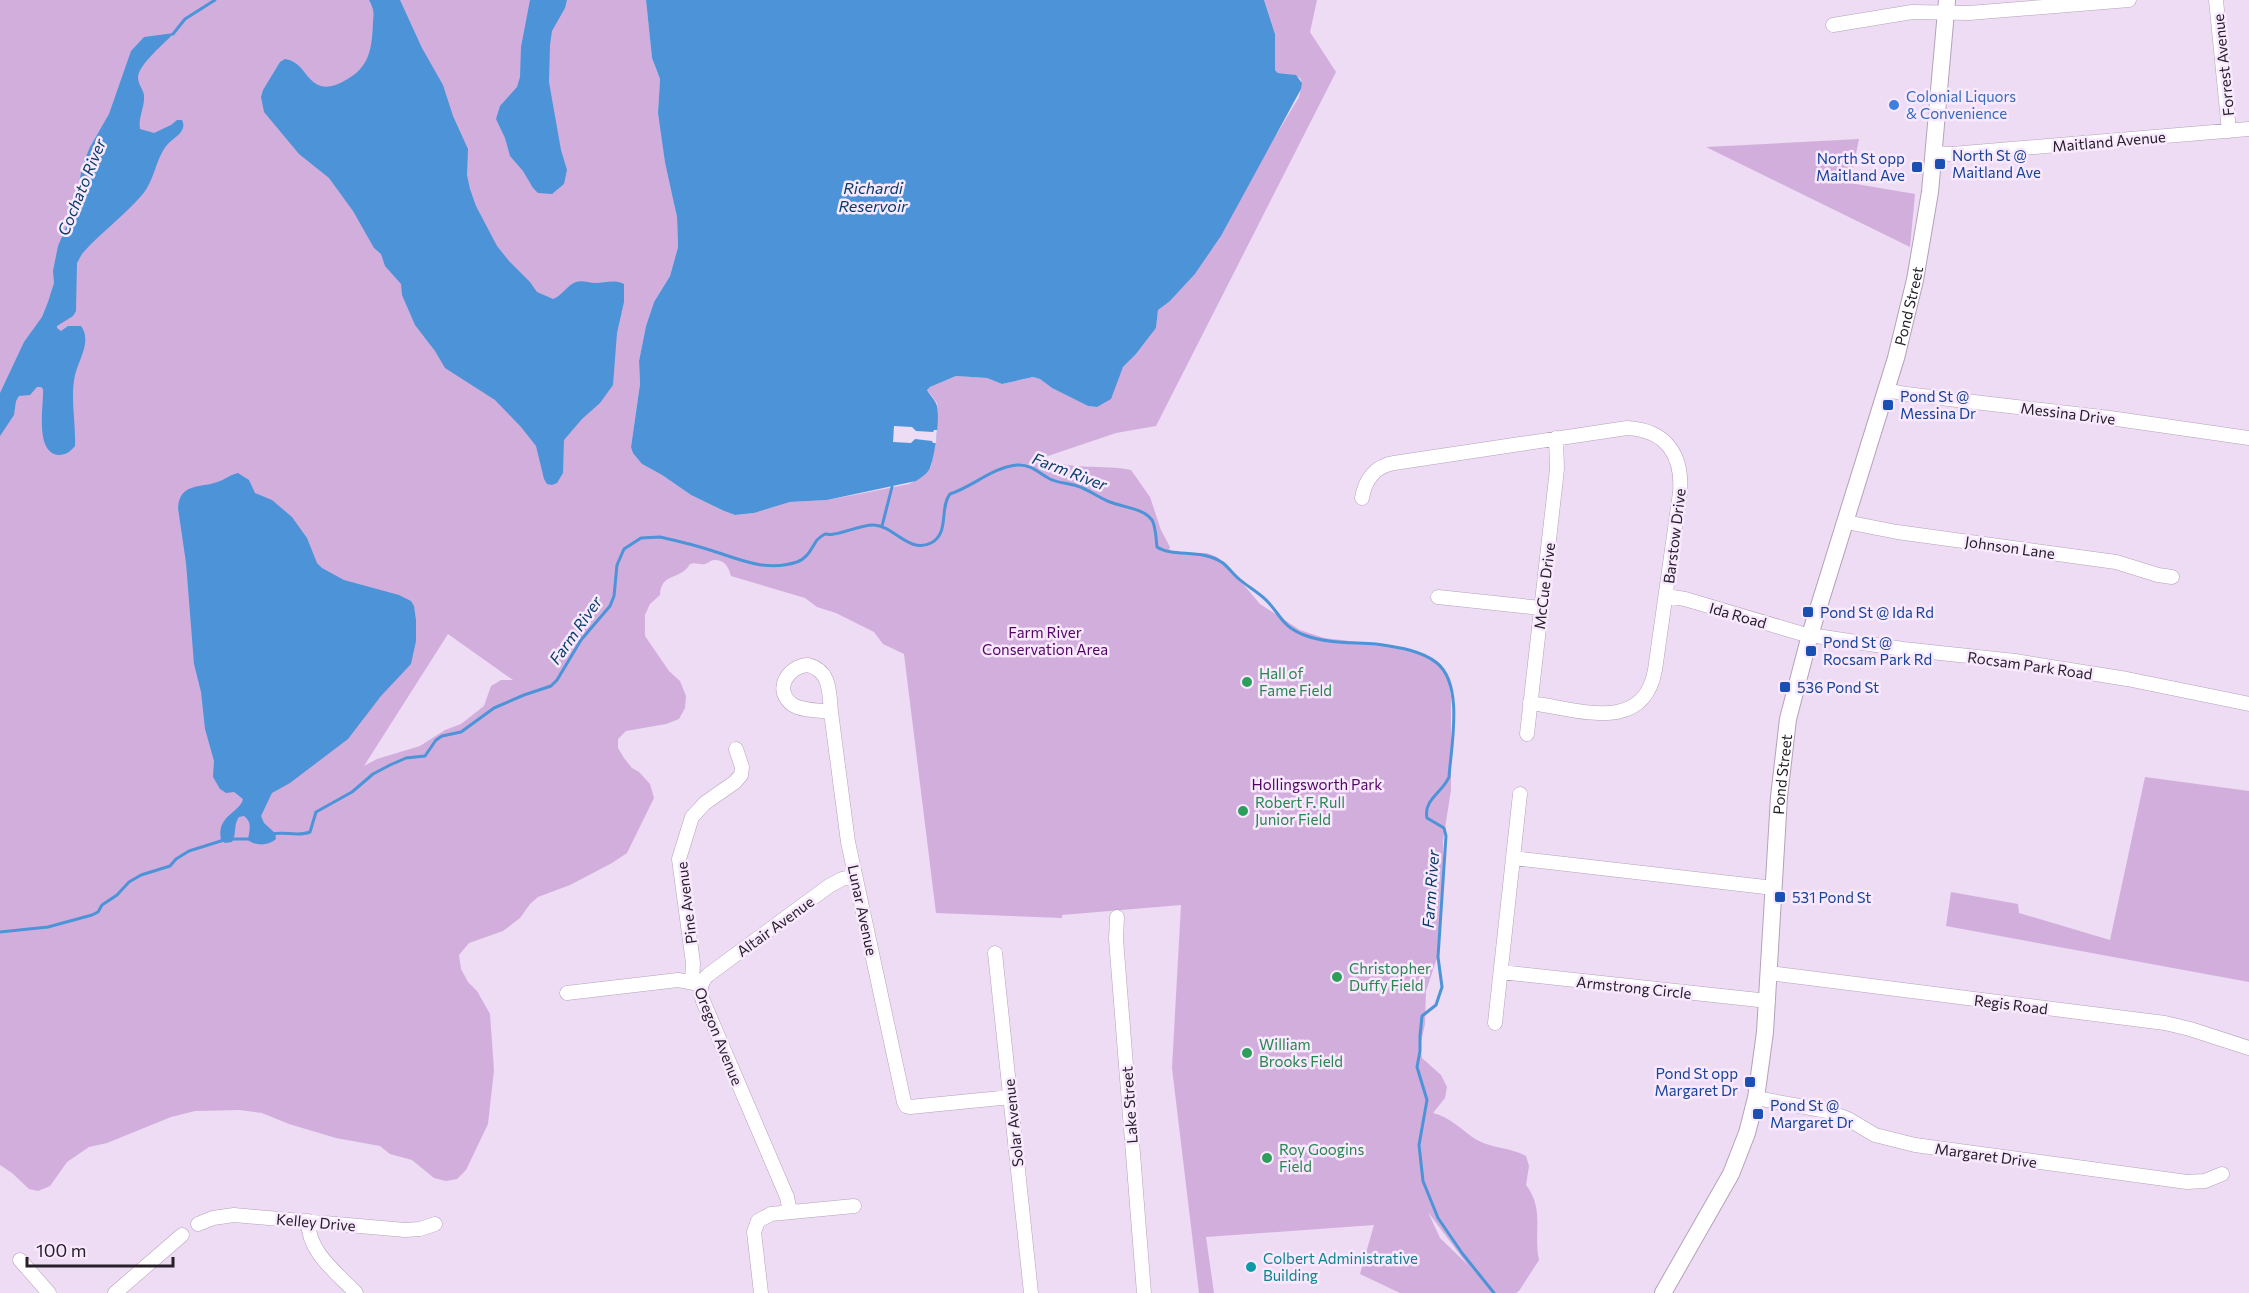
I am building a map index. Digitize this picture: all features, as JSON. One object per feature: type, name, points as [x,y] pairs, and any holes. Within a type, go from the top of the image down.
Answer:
[{"type":"main road","name":"Pond Street","points":[[1663,1293],[1731,1174],[1747,1133],[1756,1098],[1768,1001],[1784,741],[1793,694],[1810,635],[1909,310],[1921,252],[1947,7]]},
{"type":"street","points":[[1833,25],[1947,7],[2129,0]]},
{"type":"street","name":"Forrest Avenue","points":[[2216,0],[2229,130]]},
{"type":"street","name":"Maitland Avenue","points":[[1933,153],[1952,154],[2249,129]]},
{"type":"street","name":"Messina Drive","points":[[1886,390],[2249,438]]},
{"type":"street","name":"Barstow Drive","points":[[1362,498],[1365,486],[1372,474],[1387,464],[1556,438],[1636,428],[1658,437],[1673,451],[1678,464],[1681,485],[1654,678],[1649,690],[1641,699],[1623,710],[1603,714],[1530,703]]},
{"type":"street","name":"McCue Drive","points":[[1527,734],[1557,469],[1556,438]]},
{"type":"street","name":"Johnson Lane","points":[[1846,522],[1897,532],[2116,562],[2172,577]]},
{"type":"street","name":"Ida Road","points":[[1666,596],[1685,599],[1810,635]]},
{"type":"street","points":[[1438,597],[1541,608]]},
{"type":"street","name":"Rocsam Park Road","points":[[1810,635],[1903,649],[2024,662],[2249,704]]},
{"type":"street","name":"Lunar Avenue","points":[[831,712],[846,832],[906,1106],[1011,1097]]},
{"type":"street","name":"Pine Avenue","points":[[697,983],[679,867],[688,826],[696,811],[741,775],[736,749]]},
{"type":"street","points":[[1496,1023],[1520,794]]},
{"type":"street","points":[[1513,858],[1774,888]]},
{"type":"street","name":"Altair Avenue","points":[[697,983],[829,886],[842,879],[855,876]]},
{"type":"street","name":"Lake Street","points":[[1117,917],[1116,939],[1144,1293]]},
{"type":"street","name":"Solar Avenue","points":[[995,953],[1031,1293]]},
{"type":"street","name":"Armstrong Circle","points":[[1501,972],[1768,1001]]},
{"type":"street","name":"Regis Road","points":[[1769,973],[2165,1023],[2249,1048]]},
{"type":"street","name":"Oregon Avenue","points":[[567,993],[678,980],[697,983],[787,1197],[790,1212]]},
{"type":"street","name":"Margaret Drive","points":[[1756,1098],[1827,1111],[1848,1119],[1875,1135],[1915,1145],[2187,1182],[2205,1181],[2222,1174]]},
{"type":"street","points":[[761,1293],[754,1232],[758,1221],[766,1216],[790,1212],[854,1206]]},
{"type":"street","name":"Kelley Drive","points":[[198,1224],[234,1215],[405,1230],[420,1229],[435,1224]]},
{"type":"street","points":[[308,1221],[310,1239],[316,1250],[356,1293]]},
{"type":"street","points":[[115,1293],[182,1235]]},
{"type":"street","points":[[20,1260],[49,1293]]},
{"type":"green space","points":[[0,0],[646,0],[652,58],[660,79],[658,113],[677,217],[678,247],[670,276],[654,302],[646,326],[639,361],[640,384],[631,447],[642,464],[691,495],[735,515],[754,513],[790,502],[827,500],[909,484],[922,477],[931,467],[938,411],[937,403],[927,390],[956,376],[987,378],[1002,384],[1033,377],[1088,406],[1097,407],[1123,367],[1156,328],[1158,310],[1170,301],[1195,274],[1221,236],[1260,162],[1299,97],[1302,83],[1300,78],[1278,73],[1275,70],[1275,34],[1264,0],[1317,0],[1310,32],[1336,72],[1156,426],[1116,433],[1042,458],[1064,465],[1131,470],[1150,497],[1161,530],[1170,547],[1168,553],[1207,553],[1217,557],[1260,604],[1300,630],[1324,638],[1376,644],[1423,654],[1438,663],[1448,679],[1451,697],[1451,790],[1443,841],[1440,949],[1426,991],[1425,1024],[1420,1047],[1422,1058],[1441,1075],[1447,1087],[1445,1098],[1433,1113],[1451,1121],[1477,1140],[1526,1156],[1529,1166],[1526,1185],[1532,1194],[1537,1212],[1539,1260],[1519,1291],[1516,1293],[1400,1293],[1360,1274],[1374,1225],[1206,1237],[1214,1293],[1199,1293],[1172,1068],[1181,905],[1062,915],[1062,918],[936,913],[904,654],[883,644],[874,632],[836,613],[817,607],[805,598],[731,576],[726,565],[718,560],[705,564],[690,564],[681,573],[667,580],[661,588],[660,595],[650,604],[645,615],[645,636],[669,671],[680,681],[686,696],[685,708],[679,719],[666,724],[626,731],[618,739],[618,748],[624,758],[650,784],[654,798],[627,853],[570,885],[538,897],[520,918],[503,931],[469,943],[459,955],[461,969],[490,1014],[494,1070],[488,1124],[466,1170],[457,1179],[446,1181],[434,1178],[412,1160],[390,1154],[380,1146],[336,1138],[262,1113],[240,1110],[195,1111],[171,1117],[107,1143],[89,1147],[67,1162],[50,1186],[38,1191],[29,1189],[0,1165]],"holes":[[[448,634],[513,680],[501,680],[491,686],[484,706],[461,724],[445,730],[420,746],[377,759],[364,766]],[[1428,1212],[1467,1264],[1440,1238]]]},
{"type":"green space","points":[[1859,139],[1850,183],[1915,194],[1910,247],[1706,147]]},
{"type":"green space","points":[[2145,777],[2249,791],[2249,982],[1946,926],[1951,892],[2018,904],[2019,913],[2110,940]]},
{"type":"water","points":[[369,0],[400,0],[422,48],[443,85],[453,116],[468,149],[467,175],[476,206],[497,246],[509,261],[537,292],[553,299],[578,281],[595,283],[613,281],[624,284],[624,302],[617,333],[613,385],[600,403],[564,440],[563,473],[557,483],[552,485],[547,484],[544,479],[536,446],[521,427],[495,400],[445,368],[415,325],[402,295],[401,284],[385,266],[381,254],[374,248],[353,211],[329,178],[299,154],[264,112],[261,97],[263,90],[280,62],[285,59],[296,64],[311,80],[324,87],[341,82],[359,70],[368,56],[372,40],[373,13]]},
{"type":"water","points":[[530,0],[567,0],[552,31],[550,45],[549,82],[561,150],[567,170],[564,184],[552,194],[538,193],[533,188],[523,171],[510,156],[496,119],[500,106],[517,87],[520,77],[521,47]]},
{"type":"water","name":"Richardi Reservoir","points":[[646,0],[1264,0],[1275,34],[1275,70],[1278,73],[1296,75],[1302,83],[1301,89],[1221,236],[1195,274],[1170,301],[1158,310],[1156,328],[1123,367],[1111,399],[1097,407],[1088,406],[1033,377],[1002,384],[987,378],[956,376],[927,390],[937,406],[934,455],[926,474],[916,481],[827,500],[790,502],[754,513],[735,515],[691,495],[642,464],[631,447],[640,384],[639,361],[646,326],[654,302],[670,276],[678,247],[677,217],[665,162],[658,113],[660,79],[652,58]]},
{"type":"water","points":[[174,33],[147,60],[139,72],[138,80],[144,95],[140,129],[154,133],[177,120],[182,120],[183,128],[163,151],[150,183],[142,195],[82,254],[77,263],[76,311],[73,316],[57,326],[61,331],[68,326],[81,326],[85,338],[84,350],[74,384],[75,446],[59,455],[51,452],[46,446],[42,427],[43,389],[41,387],[37,387],[30,395],[19,396],[14,415],[0,436],[0,393],[24,342],[42,317],[48,302],[54,283],[53,271],[58,246],[73,211],[83,164],[109,114],[131,51],[144,37]]},
{"type":"water","points":[[238,473],[249,480],[255,493],[272,500],[292,517],[307,538],[317,563],[322,568],[344,580],[399,595],[411,601],[416,620],[416,641],[411,664],[381,696],[348,739],[290,783],[272,793],[261,816],[264,823],[275,833],[276,839],[262,844],[248,840],[249,824],[244,816],[237,820],[232,842],[225,843],[221,840],[222,825],[243,799],[234,792],[226,793],[220,789],[213,777],[214,761],[205,729],[201,692],[194,664],[186,563],[178,508],[180,499],[187,490],[220,481]]},
{"type":"pier","points":[[894,426],[912,427],[916,431],[933,432],[937,430],[936,443],[915,439],[911,443],[893,442]]},
{"type":"waterway","name":"Cochato River","points":[[173,34],[185,19],[215,0]]},
{"type":"waterway","name":"Farm River","points":[[272,834],[310,832],[316,812],[352,792],[373,774],[406,758],[425,756],[436,740],[442,736],[461,732],[494,708],[551,686],[581,640],[610,606],[614,596],[617,565],[624,549],[641,538],[660,537],[744,561],[775,566],[801,560],[817,540],[825,534],[870,525],[888,530],[916,545],[923,545],[937,539],[950,494],[999,470],[1017,465],[1031,467],[1053,480],[1081,487],[1110,502],[1132,508],[1148,516],[1153,523],[1157,547],[1172,552],[1215,558],[1265,599],[1287,625],[1297,632],[1322,640],[1376,644],[1408,650],[1431,659],[1445,673],[1451,686],[1454,717],[1449,777],[1431,801],[1427,812],[1427,818],[1444,828],[1446,836],[1438,957],[1442,987],[1436,1005],[1422,1016],[1417,1067],[1427,1100],[1419,1145],[1423,1181],[1438,1218],[1494,1293]]},
{"type":"waterway","points":[[882,526],[892,487]]},
{"type":"waterway","name":"Farm River","points":[[231,839],[251,839]]},
{"type":"waterway","name":"Farm River","points":[[0,932],[48,927],[92,915],[129,882],[141,875],[170,866],[189,851],[224,840]]},
{"type":"place","name":"Colonial Liquors & Convenience","points":[[1894,105]]},
{"type":"place","name":"North St @ Maitland Ave","points":[[1940,164]]},
{"type":"place","name":"North St opp Maitland Ave","points":[[1917,167]]},
{"type":"place","name":"Pond St @ Messina Dr","points":[[1888,405]]},
{"type":"place","name":"Pond St @ Ida Rd","points":[[1808,612]]},
{"type":"place","name":"Pond St @ Rocsam Park Rd","points":[[1811,651]]},
{"type":"place","name":"Hall of Fame Field","points":[[1247,682]]},
{"type":"place","name":"536 Pond St","points":[[1785,687]]},
{"type":"place","name":"Robert F. Rull Junior Field","points":[[1243,811]]},
{"type":"place","name":"531 Pond St","points":[[1780,897]]},
{"type":"place","name":"Christopher Duffy Field","points":[[1337,977]]},
{"type":"place","name":"William Brooks Field","points":[[1247,1053]]},
{"type":"place","name":"Pond St opp Margaret Dr","points":[[1750,1082]]},
{"type":"place","name":"Pond St @ Margaret Dr","points":[[1758,1114]]},
{"type":"place","name":"Roy Googins Field","points":[[1267,1158]]},
{"type":"place","name":"Colbert Administrative Building","points":[[1251,1267]]},
{"type":"park label","name":"Farm River Conservation Area","points":[[1045,640]]},
{"type":"park label","name":"Hollingsworth Park","points":[[1317,784]]}]
